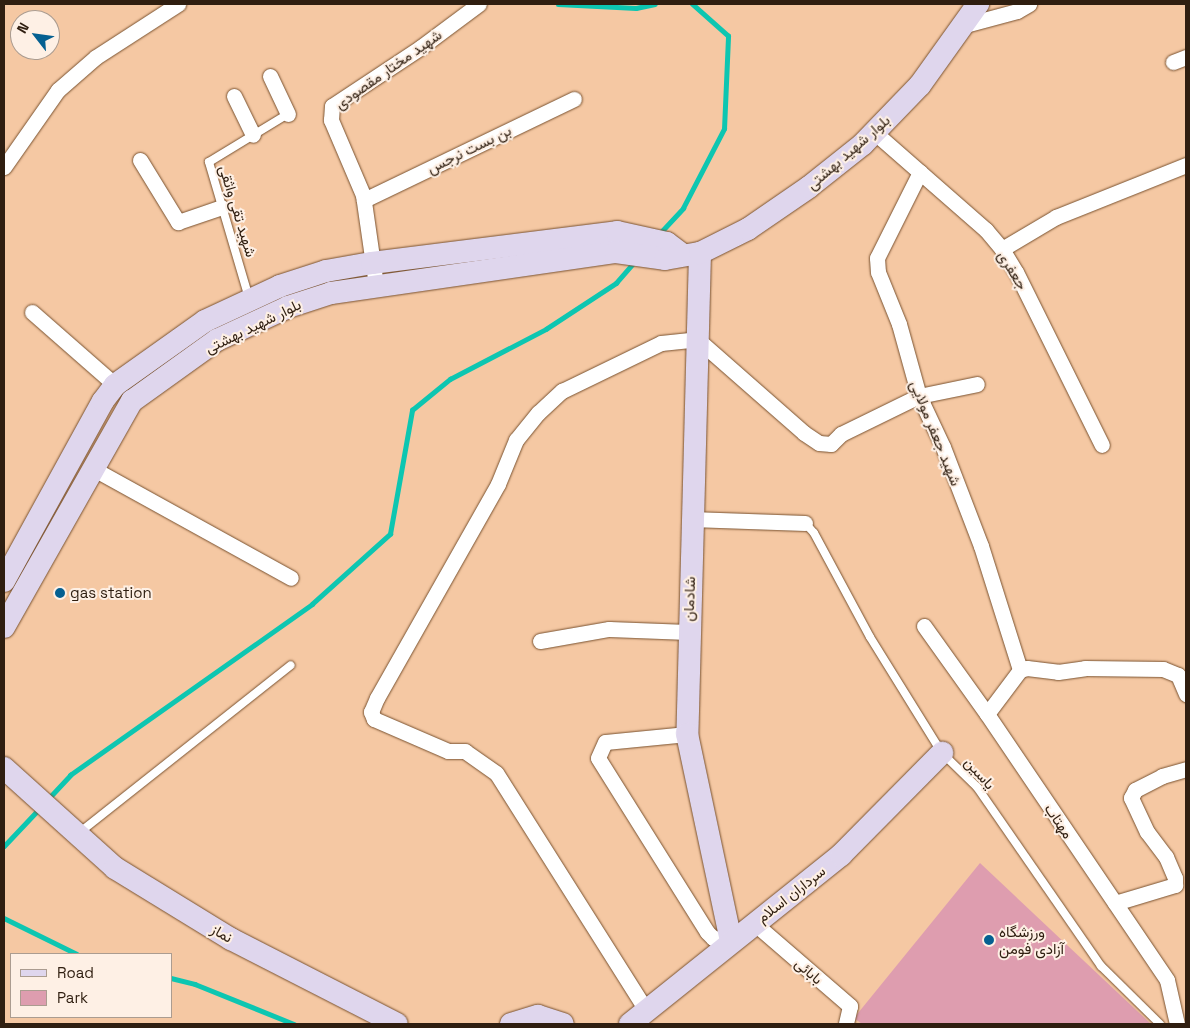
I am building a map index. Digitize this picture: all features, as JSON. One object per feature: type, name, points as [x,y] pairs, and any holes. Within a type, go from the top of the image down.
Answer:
[{"type":"main road","name":"بلوار شهید بهشتی","points":[[679,253],[748,229],[809,187],[874,132],[920,85],[965,25],[978,4]]},
{"type":"main road","name":"بلوار شهید بهشتی","points":[[4,581],[103,401],[115,385],[205,321],[250,300],[326,271],[372,263],[616,242]]},
{"type":"main road","name":"بلوار شهید بهشتی","points":[[4,627],[132,400],[216,340],[288,307],[331,293],[616,242]]},
{"type":"main road","points":[[616,242],[679,253]]},
{"type":"main road","name":"شادمان","points":[[679,253],[697,339],[688,632],[687,734],[731,941]]},
{"type":"main road","points":[[26,541],[45,552]]},
{"type":"main road","name":"سرداران اسلام","points":[[638,1017],[841,855],[942,752]]},
{"type":"main road","name":"نماز","points":[[4,768],[114,868],[231,938],[397,1024]]},
{"type":"main road","points":[[511,1024],[538,1016],[563,1024]]},
{"type":"street","points":[[6,159],[58,90],[96,57],[178,4]]},
{"type":"street","name":"شهید مختار مقصودی","points":[[376,285],[364,200],[331,120],[332,106],[421,47],[479,4]]},
{"type":"street","points":[[965,25],[1017,11],[1029,4]]},
{"type":"street","points":[[270,76],[288,114]]},
{"type":"street","points":[[234,96],[253,135]]},
{"type":"street","name":"بن بست نرجس","points":[[364,200],[574,99]]},
{"type":"street","name":"جعفری","points":[[874,132],[986,230],[1002,249],[1016,272],[1102,445]]},
{"type":"street","points":[[140,160],[178,222],[222,207]]},
{"type":"street","points":[[1002,249],[1056,217],[1186,165]]},
{"type":"street","name":"شهید جعفر مولایی","points":[[920,172],[877,258],[878,272],[899,324],[919,396],[943,447],[981,546],[1020,670]]},
{"type":"street","points":[[32,312],[115,385]]},
{"type":"street","points":[[638,1017],[496,773],[465,751],[448,751],[381,724],[374,719],[372,712],[498,484],[516,440],[538,413],[562,391],[661,343],[697,339],[819,443],[831,444],[841,434],[919,396],[977,384]]},
{"type":"street","points":[[92,468],[291,578]]},
{"type":"street","points":[[691,519],[805,523]]},
{"type":"street","name":"مهتاب","points":[[924,626],[987,714],[1167,980],[1176,1024]]},
{"type":"street","points":[[540,641],[610,629],[688,632]]},
{"type":"street","points":[[987,714],[1020,670],[1058,672],[1085,668],[1164,669],[1178,676],[1186,694]]},
{"type":"street","points":[[687,734],[605,742],[598,758],[707,932],[713,938],[731,941]]},
{"type":"street","points":[[1115,903],[1175,885],[1175,878],[1166,857],[1147,832],[1131,798],[1135,790],[1162,776],[1186,770]]},
{"type":"street","name":"بابائی","points":[[754,923],[850,1006],[846,1024]]},
{"type":"lane","name":"شهید تقی واثقی","points":[[250,300],[209,162],[288,114]]},
{"type":"lane","name":"یاسین","points":[[805,523],[814,533],[870,637],[942,752],[977,787],[1100,966],[1160,1024]]},
{"type":"lane","points":[[70,827],[290,665]]},
{"type":"green space","name":"ورزشگاه آزادی فومن","points":[[980,863],[1151,1024],[862,1024],[854,1018]]},
{"type":"waterway","points":[[558,4],[636,8],[655,4]]},
{"type":"waterway","points":[[660,233],[683,208],[724,129],[728,36],[692,4]]},
{"type":"waterway","points":[[48,799],[70,775],[312,604],[390,534],[412,410],[450,379],[546,329],[616,283],[635,261]]},
{"type":"waterway","points":[[4,846],[39,809]]},
{"type":"waterway","points":[[4,918],[75,953]]},
{"type":"waterway","points":[[172,978],[195,984],[294,1024]]},
{"type":"place","name":"gas station","points":[[60,593]]},
{"type":"place","name":"ورزشگاه آزادی فومن","points":[[989,940]]}]
